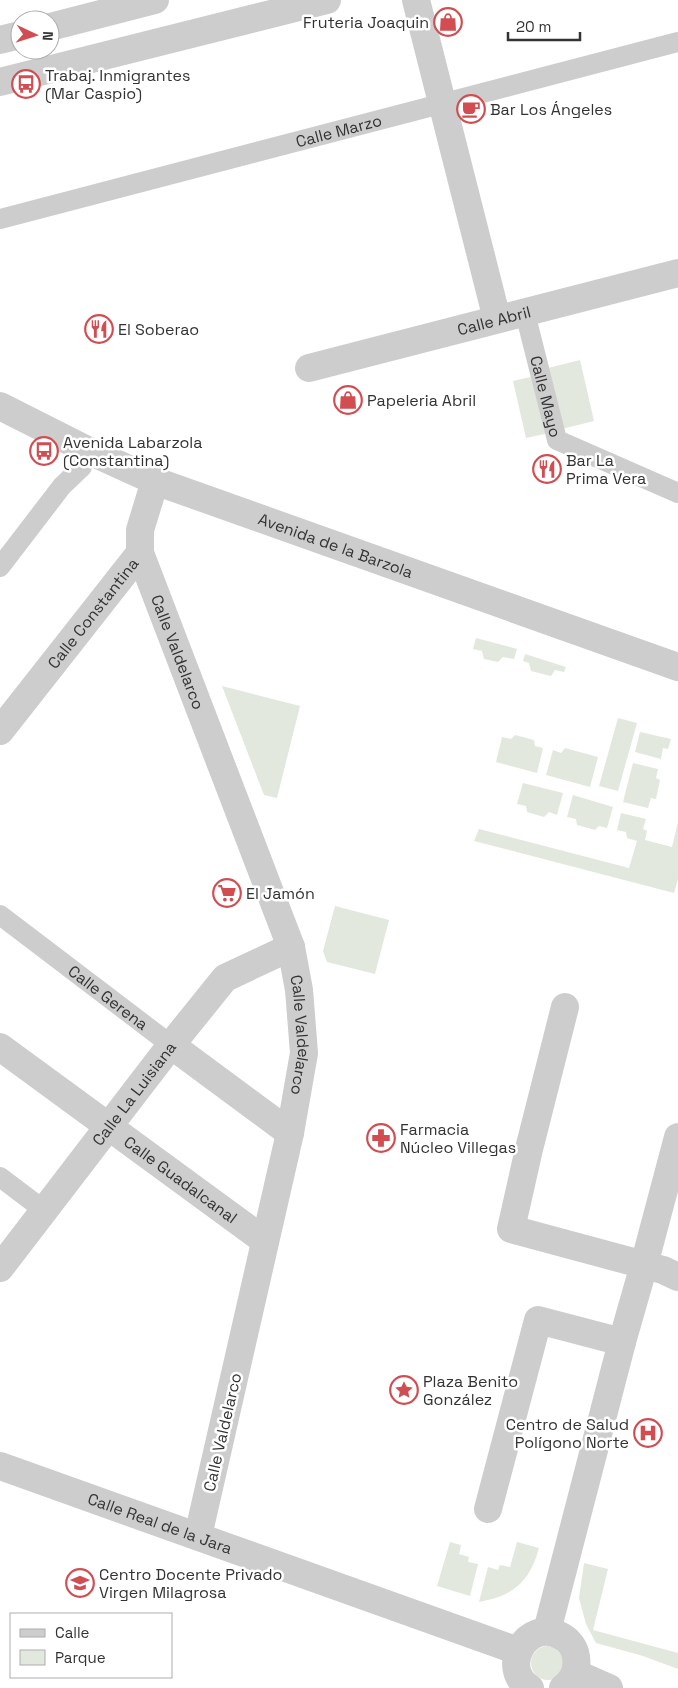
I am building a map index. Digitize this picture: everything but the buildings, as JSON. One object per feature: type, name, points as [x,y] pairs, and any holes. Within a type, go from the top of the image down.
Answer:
[{"type":"street","points":[[60,24],[155,0]]},
{"type":"street","points":[[0,82],[261,8],[327,0]]},
{"type":"street","points":[[416,0],[497,319]]},
{"type":"street","name":"Calle Marzo","points":[[0,219],[678,42]]},
{"type":"street","name":"Calle Abril","points":[[309,368],[678,273]]},
{"type":"street","name":"Calle Mayo","points":[[525,313],[557,440],[678,493]]},
{"type":"street","name":"Avenida de la Barzola","points":[[0,406],[89,451],[155,481],[678,667]]},
{"type":"street","points":[[0,567],[62,486],[82,467]]},
{"type":"street","name":"Calle Constantina","points":[[0,731],[140,553],[140,530],[155,481]]},
{"type":"street","name":"Calle Valdelarco","points":[[140,553],[291,947],[299,990],[304,1053],[290,1133],[198,1536]]},
{"type":"street","name":"Calle Gerena","points":[[0,915],[290,1133]]},
{"type":"street","name":"Calle La Luisiana","points":[[0,1268],[171,1045],[225,978],[291,947]]},
{"type":"street","points":[[565,1007],[511,1229],[662,1270]]},
{"type":"street","name":"Calle Guadalcanal","points":[[0,1047],[265,1241]]},
{"type":"street","points":[[547,1631],[622,1342],[662,1270],[678,1137]]},
{"type":"street","points":[[0,1177],[45,1211]]},
{"type":"street","points":[[488,1509],[538,1320],[622,1342]]},
{"type":"street","name":"Calle Real de la Jara","points":[[0,1466],[518,1651]]},
{"type":"street","points":[[530,1688],[521,1679],[517,1670],[516,1660],[518,1651],[530,1636],[547,1631],[565,1638],[572,1645],[576,1654],[577,1664],[569,1681],[609,1688]]},
{"type":"green space","points":[[580,360],[594,421],[558,430],[544,369]]},
{"type":"green space","points":[[535,376],[549,433],[526,438],[513,381]]},
{"type":"green space","points":[[476,638],[517,649],[514,659],[503,657],[498,662],[484,659],[482,651],[473,649]]},
{"type":"green space","points":[[525,654],[566,667],[564,672],[555,670],[551,676],[531,671],[529,663],[523,661]]},
{"type":"green space","points":[[222,686],[300,706],[277,798],[264,795]]},
{"type":"green space","points":[[618,718],[637,723],[618,791],[599,786]]},
{"type":"green space","points":[[640,732],[671,739],[668,749],[663,748],[661,759],[635,752]]},
{"type":"green space","points":[[515,735],[534,740],[535,746],[543,748],[537,773],[496,762],[502,737],[511,739]]},
{"type":"green space","points":[[565,748],[598,757],[590,787],[546,775],[553,750],[561,753]]},
{"type":"green space","points":[[633,763],[658,769],[656,778],[660,780],[656,799],[651,798],[648,808],[623,802]]},
{"type":"green space","points":[[523,783],[563,793],[557,815],[549,812],[544,817],[527,812],[526,806],[517,804]]},
{"type":"green space","points":[[573,795],[613,807],[607,828],[599,826],[595,830],[577,825],[576,819],[567,817]]},
{"type":"green space","points":[[621,813],[646,819],[643,829],[647,831],[645,840],[672,847],[678,822],[678,879],[674,893],[474,841],[479,829],[629,868],[637,841],[627,838],[626,832],[617,830]]},
{"type":"green space","points":[[335,906],[389,920],[375,974],[327,962],[323,951]]},
{"type":"green space","points":[[450,1542],[461,1545],[459,1554],[469,1557],[468,1562],[478,1564],[470,1596],[437,1586]]},
{"type":"green space","points":[[517,1542],[539,1548],[531,1570],[519,1585],[511,1591],[502,1596],[479,1602],[488,1567],[498,1570],[500,1565],[510,1567]]},
{"type":"green space","points":[[584,1563],[608,1569],[593,1630],[678,1653],[678,1669],[643,1656],[596,1643],[586,1624],[579,1598]]},
{"type":"green space","points":[[548,1646],[560,1651],[565,1663],[560,1675],[548,1680],[536,1675],[531,1663],[536,1651]]},
{"type":"place","name":"Fruteria Joaquin","points":[[448,22]]},
{"type":"place","name":"Trabaj. Inmigrantes (Mar Caspio)","points":[[26,84]]},
{"type":"place","name":"Bar Los Ángeles","points":[[471,109]]},
{"type":"place","name":"El Soberao","points":[[99,329]]},
{"type":"place","name":"Papeleria Abril","points":[[348,400]]},
{"type":"place","name":"Avenida Labarzola (Constantina)","points":[[44,451]]},
{"type":"place","name":"Bar La Prima Vera","points":[[547,469]]},
{"type":"place","name":"El Jamón","points":[[227,893]]},
{"type":"place","name":"Farmacia Núcleo Villegas","points":[[381,1138]]},
{"type":"place","name":"Plaza Benito González","points":[[404,1390]]},
{"type":"place","name":"Centro de Salud Polígono Norte","points":[[648,1433]]},
{"type":"place","name":"Centro Docente Privado Virgen Milagrosa","points":[[80,1583]]}]
